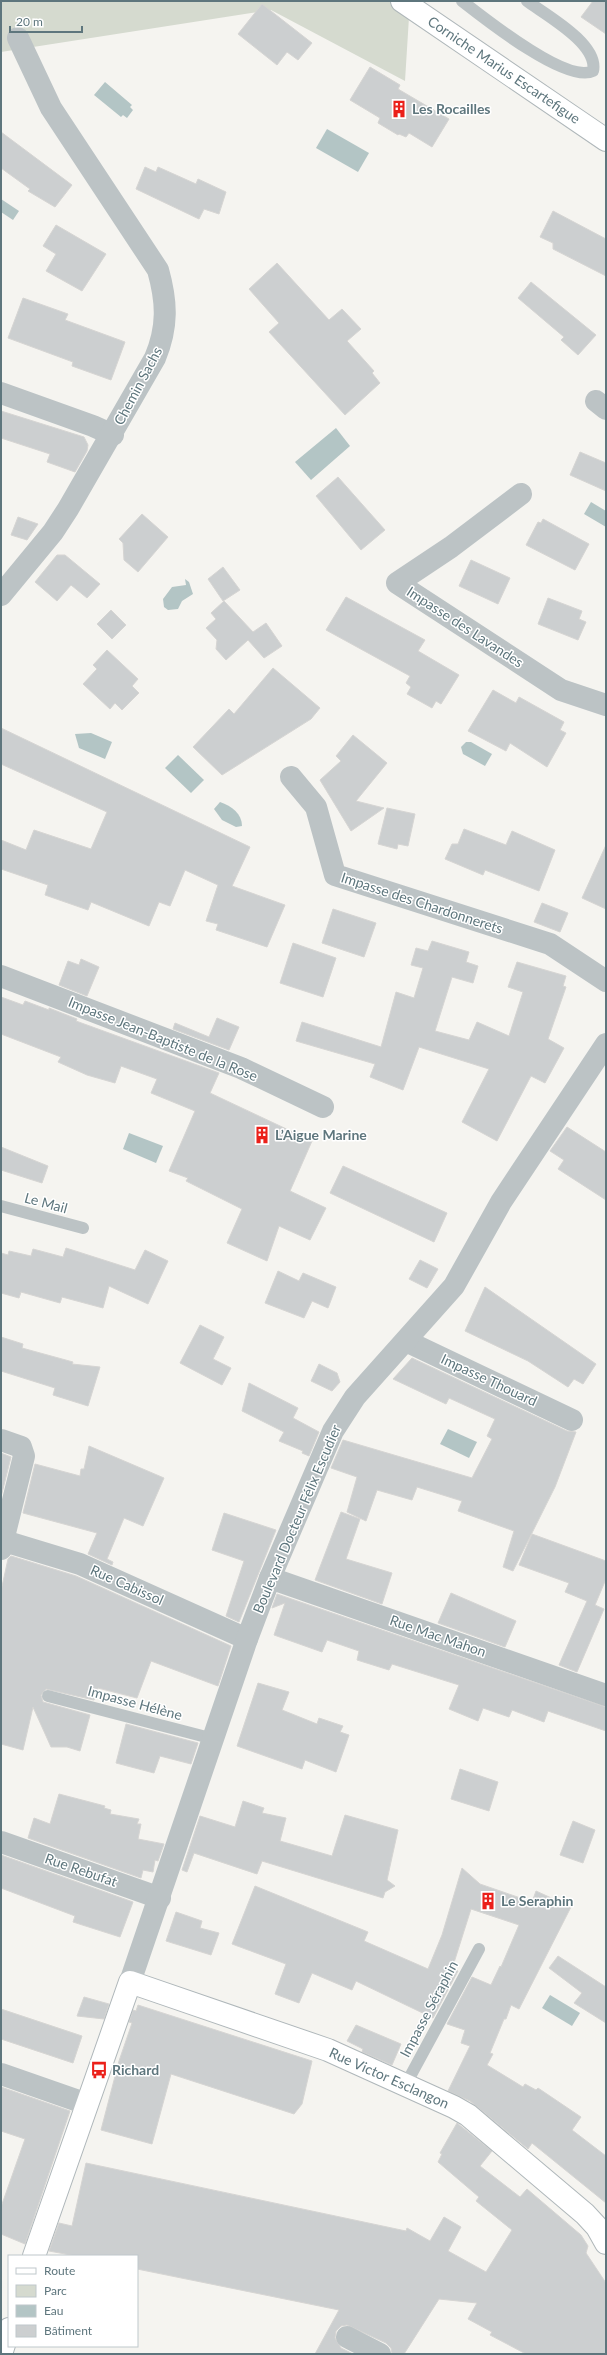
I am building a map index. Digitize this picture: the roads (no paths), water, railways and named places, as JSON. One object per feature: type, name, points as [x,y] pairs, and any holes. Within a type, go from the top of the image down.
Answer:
[{"type":"main road","name":"Corniche Marius Escartefigue","points":[[402,1],[606,140]]},
{"type":"main road","name":"Rue Victor Esclangon","points":[[130,1982],[322,2048],[406,2084],[468,2115],[585,2214],[597,2227],[606,2242]]},
{"type":"main road","points":[[34,2255],[130,1982]]},
{"type":"main road","points":[[1,2354],[8,2332]]},
{"type":"street","name":"Chemin Sachs","points":[[1,595],[53,532],[113,435],[155,358],[163,339],[166,322],[163,289],[158,270],[52,108],[18,38]]},
{"type":"street","points":[[1,393],[93,426],[113,435]]},
{"type":"street","name":"Impasse des Lavandes","points":[[521,494],[451,547],[397,583],[561,690],[606,705]]},
{"type":"street","name":"Impasse des Chardonnerets","points":[[291,777],[316,807],[335,875],[550,944],[606,981]]},
{"type":"street","name":"Impasse Jean-Baptiste de la Rose","points":[[1,976],[241,1068],[323,1107]]},
{"type":"street","name":"Boulevard Docteur Félix Escudier","points":[[130,1982],[160,1898],[247,1639],[270,1578],[338,1422],[355,1398],[454,1286],[501,1202],[606,1044]]},
{"type":"street","name":"Impasse Thouard","points":[[406,1340],[572,1420]]},
{"type":"street","points":[[1,1440],[21,1447],[24,1456],[2,1543]]},
{"type":"street","name":"Rue Cabissol","points":[[2,1543],[80,1564],[247,1639]]},
{"type":"street","name":"Rue Mac Mahon","points":[[270,1578],[606,1694]]},
{"type":"street","name":"Rue Rebufat","points":[[1,1842],[160,1898]]},
{"type":"street","points":[[1,2074],[87,2104]]},
{"type":"street","points":[[347,2337],[380,2354]]},
{"type":"lane","points":[[462,1],[543,58],[570,72],[587,74],[593,71],[595,64],[590,52],[567,29],[527,1]]},
{"type":"lane","name":"Le Mail","points":[[1,1206],[83,1228]]},
{"type":"lane","name":"Impasse Hélène","points":[[48,1696],[214,1739]]},
{"type":"lane","name":"Impasse Séraphin","points":[[406,2084],[478,1949]]},
{"type":"water","points":[[105,82],[132,105],[130,107],[133,110],[127,118],[123,115],[121,117],[94,95]]},
{"type":"water","points":[[327,129],[369,153],[358,172],[316,148]]},
{"type":"water","points":[[1,199],[19,211],[13,220],[1,212]]},
{"type":"water","points":[[336,428],[350,446],[311,480],[295,462]]},
{"type":"water","points":[[591,502],[606,511],[606,527],[584,514]]},
{"type":"water","points":[[185,579],[189,582],[193,594],[182,601],[178,609],[168,610],[164,607],[163,599],[172,587],[186,585]]},
{"type":"water","points":[[91,733],[112,742],[105,759],[79,748],[75,734]]},
{"type":"water","points":[[466,742],[471,742],[492,754],[485,766],[463,754],[461,747]]},
{"type":"water","points":[[178,755],[204,780],[191,793],[165,768]]},
{"type":"water","points":[[220,802],[236,811],[242,822],[242,826],[236,827],[222,820],[214,809]]},
{"type":"water","points":[[129,1133],[163,1146],[156,1163],[123,1149]]},
{"type":"water","points":[[448,1429],[477,1442],[469,1458],[440,1444]]},
{"type":"water","points":[[550,1995],[580,2013],[572,2026],[542,2008]]},
{"type":"place","name":"Les Rocailles","points":[[399,109]]},
{"type":"place","name":"L’Aigue Marine","points":[[262,1135]]},
{"type":"place","name":"Le Seraphin","points":[[488,1901]]},
{"type":"place","name":"Richard","points":[[99,2070]]}]
